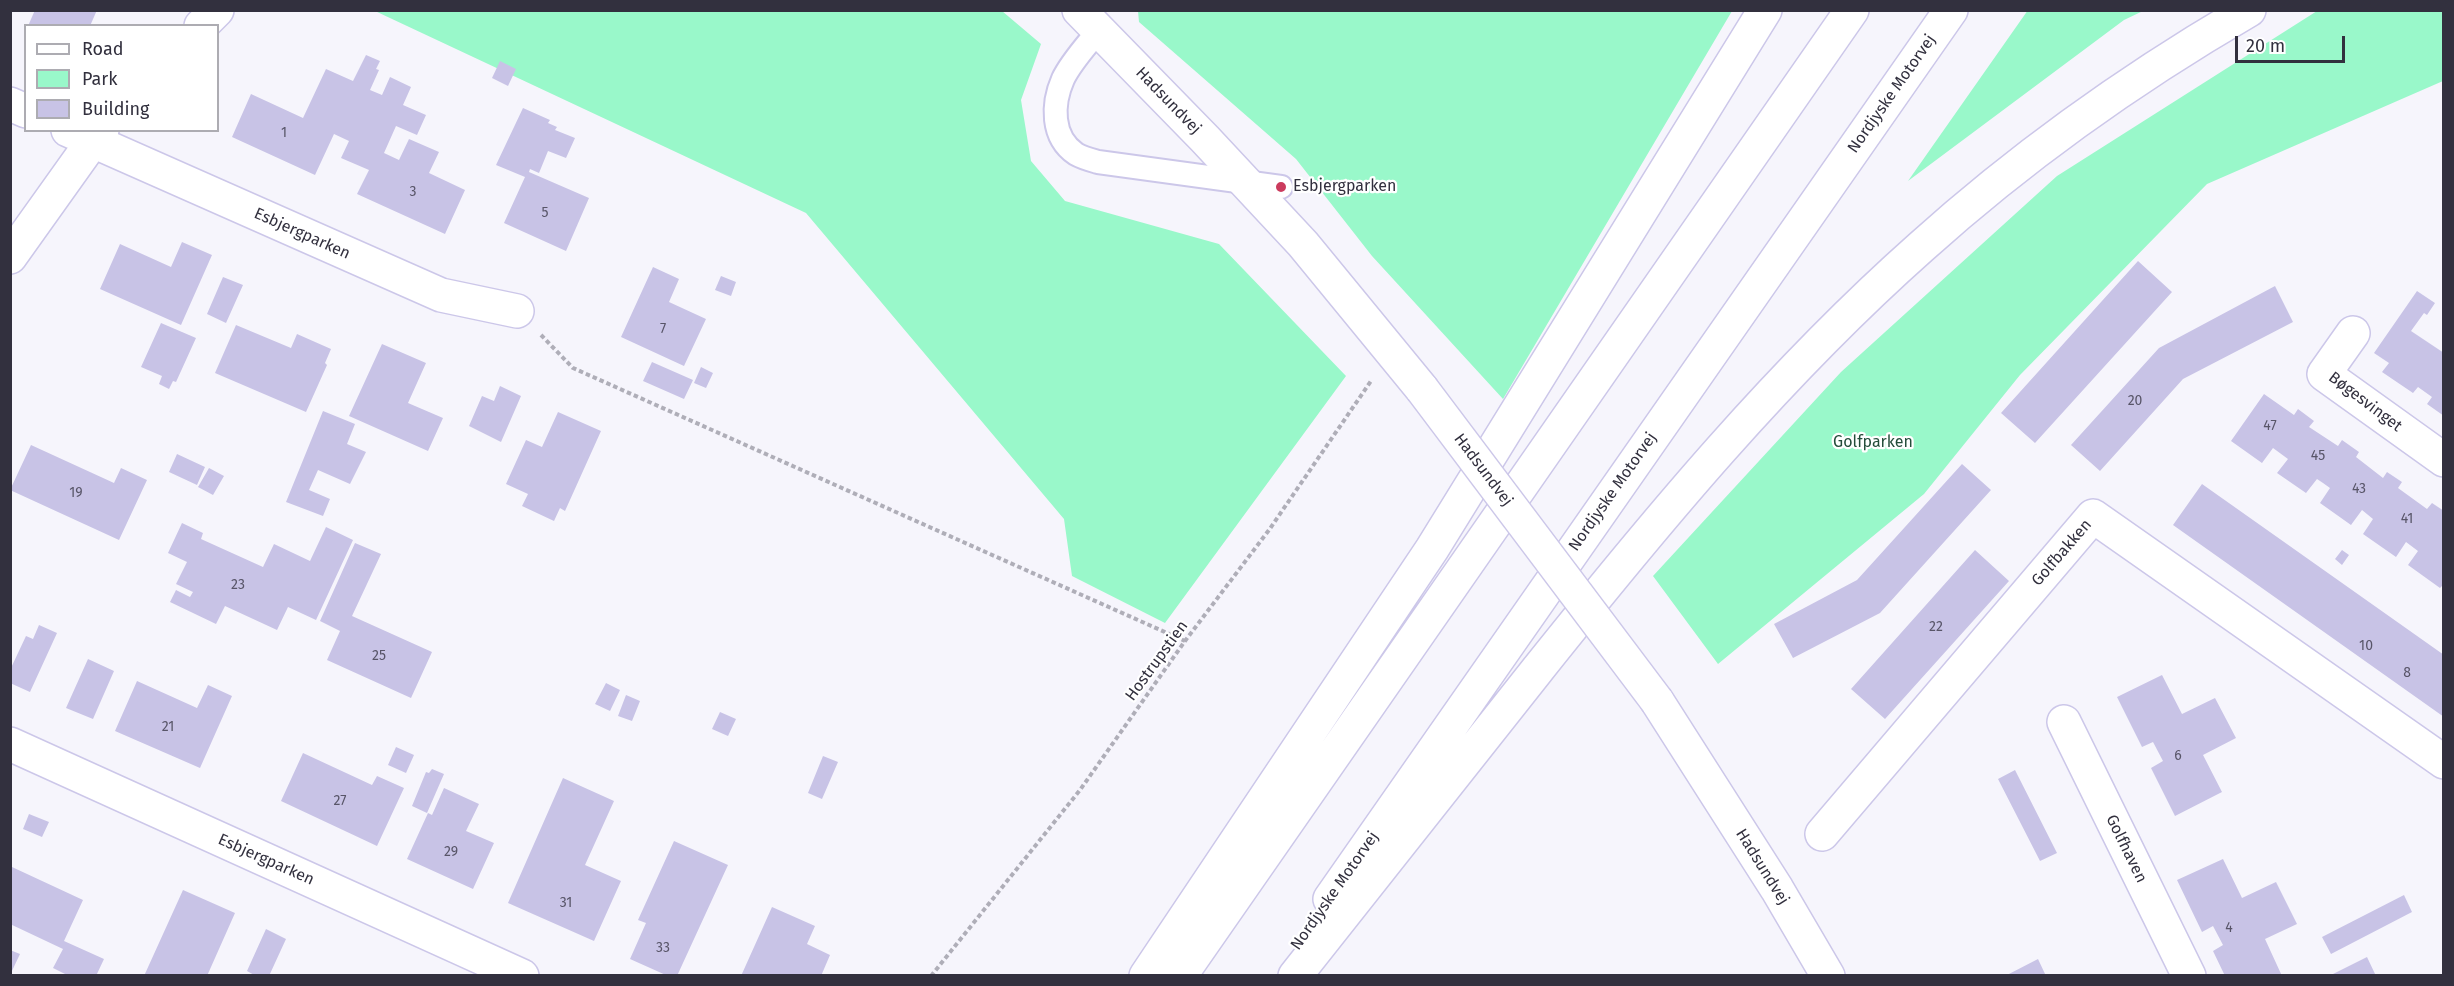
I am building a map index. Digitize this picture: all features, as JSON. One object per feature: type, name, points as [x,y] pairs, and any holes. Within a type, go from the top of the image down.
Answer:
[{"type":"main road","points":[[203,24],[217,10]]},
{"type":"main road","points":[[1146,975],[1432,549],[1765,10]]},
{"type":"main road","points":[[1180,975],[1852,10]]},
{"type":"main road","name":"Nordjyske Motorvej","points":[[1276,975],[1715,344],[1951,10]]},
{"type":"main road","points":[[1295,975],[1640,541],[1792,371],[1921,246],[2052,139],[2174,54],[2249,10]]},
{"type":"main road","name":"Hadsundvej","points":[[1089,20],[1303,244],[1422,389],[1657,701],[1777,889],[1828,975]]},
{"type":"main road","points":[[10,104],[24,110]]},
{"type":"main road","name":"Esbjergparken","points":[[10,256],[87,134],[441,294],[517,311]]},
{"type":"main road","name":"Bøgesvinget","points":[[2353,333],[2324,374],[2444,460]]},
{"type":"main road","name":"Golfbakken","points":[[1822,834],[2093,516],[2444,762]]},
{"type":"main road","name":"Golfhaven","points":[[2064,722],[2189,975]]},
{"type":"main road","name":"Esbjergparken","points":[[10,744],[522,975]]},
{"type":"lane","points":[[1089,20],[1055,104],[1058,131],[1067,147],[1078,155],[1098,162],[1281,187]]},
{"type":"path","points":[[517,311],[573,368],[1185,641]]},
{"type":"path","name":"Hostrupstien","points":[[931,975],[1080,790],[1185,641],[1269,530],[1391,353]]},
{"type":"green space","points":[[1138,10],[1732,11],[1503,399],[1372,256],[1296,159],[1139,22]]},
{"type":"green space","points":[[2028,10],[2143,11],[2124,20],[1908,181]]},
{"type":"green space","points":[[375,11],[1002,11],[1041,44],[1021,100],[1031,161],[1065,201],[1219,244],[1346,376],[1165,623],[1072,576],[1064,519],[806,213]]},
{"type":"green space","name":"Golfparken","points":[[2317,11],[2443,11],[2443,81],[2207,184],[2020,375],[1924,494],[1718,664],[1653,576],[1841,372],[2057,176]]},
{"type":"building","points":[[35,10],[97,10],[91,24],[29,24]]},
{"type":"building","points":[[366,55],[380,61],[376,69],[379,70],[370,90],[382,95],[390,77],[411,87],[403,105],[426,115],[417,135],[396,126],[384,153],[399,160],[409,139],[439,152],[429,173],[465,190],[445,234],[357,194],[369,170],[341,158],[349,141],[334,134],[315,175],[232,137],[251,94],[303,118],[326,69],[353,81]]},
{"type":"building","points":[[500,61],[516,69],[508,86],[492,78]]},
{"type":"building","points":[[523,108],[550,120],[548,123],[557,127],[555,130],[575,138],[566,158],[548,151],[539,173],[530,169],[529,172],[589,198],[566,251],[504,223],[525,177],[496,165]]},
{"type":"building","points":[[182,242],[212,255],[181,325],[100,289],[120,244],[171,267]]},
{"type":"building","points":[[2138,261],[2172,292],[2035,443],[2001,413]]},
{"type":"building","points":[[653,267],[679,279],[669,302],[706,319],[684,366],[621,337]]},
{"type":"building","points":[[721,276],[736,282],[731,296],[715,290]]},
{"type":"building","points":[[223,277],[243,285],[226,323],[207,314]]},
{"type":"building","points":[[2275,286],[2293,322],[2183,379],[2100,471],[2071,445],[2159,348]]},
{"type":"building","points":[[2417,291],[2435,303],[2427,315],[2424,313],[2411,331],[2444,353],[2444,416],[2427,404],[2432,397],[2418,387],[2413,393],[2382,372],[2389,363],[2374,353]]},
{"type":"building","points":[[161,323],[196,338],[176,382],[173,381],[169,389],[159,384],[162,376],[141,367]]},
{"type":"building","points":[[236,325],[291,348],[297,334],[331,349],[325,363],[327,365],[306,412],[215,373]]},
{"type":"building","points":[[382,344],[426,363],[408,403],[443,418],[428,451],[349,416]]},
{"type":"building","points":[[652,362],[693,380],[684,399],[643,381]]},
{"type":"building","points":[[701,367],[713,373],[706,388],[694,383]]},
{"type":"building","points":[[500,386],[521,396],[501,442],[469,426],[482,396],[494,401]]},
{"type":"building","points":[[2264,394],[2294,415],[2298,409],[2314,421],[2309,427],[2338,446],[2342,440],[2359,452],[2356,457],[2383,478],[2387,472],[2402,482],[2398,488],[2427,509],[2432,503],[2444,511],[2444,584],[2440,588],[2408,565],[2418,551],[2406,542],[2396,557],[2363,534],[2373,519],[2362,510],[2351,525],[2320,503],[2330,488],[2323,483],[2317,479],[2306,493],[2277,473],[2288,459],[2273,448],[2262,463],[2231,441]]},
{"type":"building","points":[[323,411],[355,424],[347,444],[366,452],[350,484],[318,470],[309,490],[330,499],[323,516],[286,502]]},
{"type":"building","points":[[558,412],[601,431],[565,511],[560,508],[554,521],[522,506],[528,494],[506,484],[526,440],[542,447]]},
{"type":"building","points":[[31,445],[114,483],[121,468],[147,480],[119,540],[10,490]]},
{"type":"building","points":[[177,454],[205,467],[197,485],[169,472]]},
{"type":"building","points":[[1962,464],[1991,490],[1880,613],[1793,658],[1774,624],[1857,580]]},
{"type":"building","points":[[209,468],[224,476],[213,495],[198,487]]},
{"type":"building","points":[[2202,484],[2444,655],[2444,717],[2173,525]]},
{"type":"building","points":[[182,523],[203,533],[201,539],[263,567],[274,544],[310,561],[326,527],[353,540],[316,620],[288,607],[277,630],[225,606],[216,624],[170,602],[176,590],[190,597],[193,592],[176,584],[187,562],[168,553]]},
{"type":"building","points":[[355,543],[381,554],[352,616],[432,652],[411,698],[327,660],[340,631],[320,621]]},
{"type":"building","points":[[1975,550],[2009,581],[1885,719],[1851,689]]},
{"type":"building","points":[[2342,550],[2349,555],[2342,565],[2335,559]]},
{"type":"building","points":[[39,625],[57,633],[30,692],[10,683],[10,670],[26,636],[33,639]]},
{"type":"building","points":[[88,659],[114,671],[93,719],[66,708]]},
{"type":"building","points":[[2162,675],[2182,714],[2215,698],[2236,738],[2203,755],[2222,792],[2175,816],[2151,768],[2163,761],[2153,742],[2142,747],[2117,697]]},
{"type":"building","points":[[137,681],[197,708],[208,685],[232,696],[200,768],[115,731]]},
{"type":"building","points":[[606,683],[620,690],[610,711],[595,704]]},
{"type":"building","points":[[626,695],[640,701],[632,721],[618,716]]},
{"type":"building","points":[[720,712],[736,719],[728,736],[712,729]]},
{"type":"building","points":[[396,747],[414,755],[406,773],[388,765]]},
{"type":"building","points":[[303,753],[372,785],[377,776],[404,788],[377,846],[281,801]]},
{"type":"building","points":[[823,756],[838,762],[822,799],[808,793]]},
{"type":"building","points":[[432,769],[444,774],[427,813],[412,806],[426,772],[429,773]]},
{"type":"building","points":[[2015,770],[2057,853],[2040,861],[1998,779]]},
{"type":"building","points":[[563,778],[614,801],[585,865],[621,881],[594,941],[508,903]]},
{"type":"building","points":[[444,788],[479,804],[466,831],[494,843],[473,889],[407,859],[428,813],[432,815]]},
{"type":"building","points":[[29,814],[49,822],[42,837],[23,829]]},
{"type":"building","points":[[674,841],[728,865],[677,976],[668,976],[630,959],[646,923],[638,920]]},
{"type":"building","points":[[2223,859],[2242,898],[2276,882],[2297,924],[2265,939],[2282,976],[2225,976],[2213,951],[2223,945],[2213,926],[2202,932],[2177,880]]},
{"type":"building","points":[[12,867],[83,900],[64,941],[104,959],[96,976],[69,976],[53,968],[63,949],[10,924]]},
{"type":"building","points":[[183,890],[235,913],[207,976],[144,976]]},
{"type":"building","points":[[2404,895],[2412,912],[2331,954],[2322,937]]},
{"type":"building","points":[[772,907],[815,926],[807,944],[830,955],[821,976],[741,976]]},
{"type":"building","points":[[266,929],[286,939],[269,976],[256,976],[247,971]]},
{"type":"building","points":[[10,950],[20,954],[10,975]]},
{"type":"building","points":[[2367,957],[2376,976],[2329,976]]},
{"type":"building","points":[[2038,959],[2046,976],[2005,976]]},
{"type":"place","name":"Esbjergparken","points":[[1281,187]]}]
